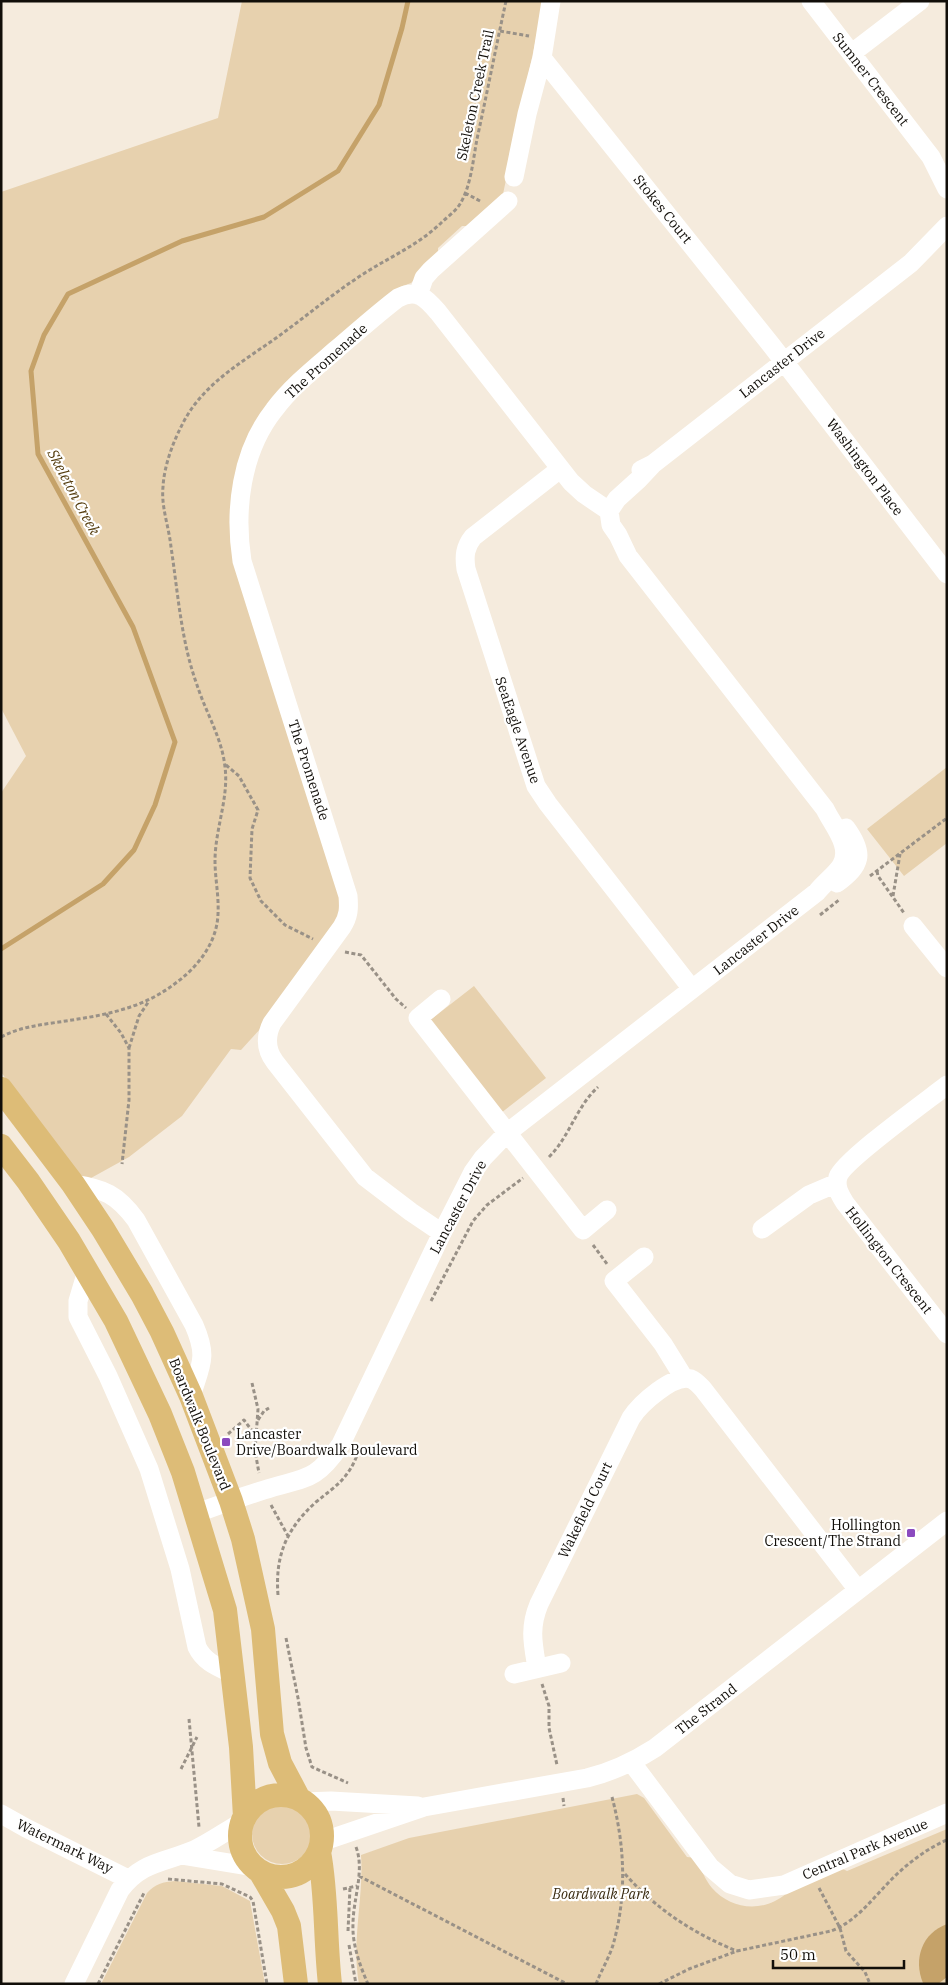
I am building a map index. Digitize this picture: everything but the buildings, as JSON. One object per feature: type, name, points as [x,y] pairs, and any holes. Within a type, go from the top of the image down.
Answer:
[{"type":"main road","name":"Boardwalk Boulevard","points":[[1,1089],[74,1184],[142,1294],[162,1332],[191,1396],[212,1448],[243,1539],[263,1629],[274,1742],[280,1762],[301,1800]]},
{"type":"main road","points":[[1,1146],[50,1213],[116,1321],[149,1390],[183,1472],[226,1610],[241,1747],[243,1820],[240,1834],[241,1847],[246,1858],[258,1870],[283,1911],[289,1926],[296,1984]]},
{"type":"main road","points":[[243,1820],[252,1807],[262,1800],[286,1795],[301,1800],[312,1810],[318,1819],[322,1830],[320,1847],[330,1984]]},
{"type":"main road","points":[[258,1870],[274,1877],[288,1877],[301,1872],[311,1863],[320,1847]]},
{"type":"street","name":"Sumner Crescent","points":[[811,1],[931,157],[947,189]]},
{"type":"street","points":[[852,53],[920,1]]},
{"type":"street","points":[[514,177],[527,114],[542,58],[550,9]]},
{"type":"street","name":"Stokes Court","points":[[542,58],[784,362]]},
{"type":"street","name":"Sumner Crescent","points":[[931,157],[947,170]]},
{"type":"street","points":[[508,200],[430,270],[424,278],[418,295],[425,298],[438,312],[560,469],[580,491],[603,507]]},
{"type":"street","name":"Lancaster Drive","points":[[197,1513],[266,1489],[299,1481],[320,1470],[341,1444],[442,1233],[482,1158],[507,1133],[817,892],[840,868],[845,851],[844,843],[825,809],[628,556],[603,507],[638,480],[653,464],[911,263],[947,226]]},
{"type":"street","name":"Lancaster Drive","points":[[911,263],[947,245]]},
{"type":"street","name":"The Promenade","points":[[418,295],[407,294],[398,298],[312,370],[285,397],[268,419],[253,447],[241,489],[238,524],[242,561],[348,896],[349,907],[347,919],[336,949],[272,1023],[267,1037],[268,1050],[275,1062],[365,1177],[442,1233]]},
{"type":"street","name":"Washington Place","points":[[784,362],[947,574]]},
{"type":"street","name":"SeaEagle Avenue","points":[[560,469],[474,537],[466,550],[466,569],[536,786],[692,989]]},
{"type":"street","points":[[913,926],[947,968]]},
{"type":"street","points":[[441,999],[418,1018],[583,1230],[607,1210]]},
{"type":"street","points":[[762,1230],[809,1195],[837,1183],[840,1173],[857,1155],[947,1086]]},
{"type":"street","name":"Hollington Crescent","points":[[837,1183],[840,1196],[845,1203],[947,1334]]},
{"type":"street","points":[[74,1184],[97,1188],[109,1193],[127,1207],[194,1325],[201,1341],[203,1352],[202,1363],[191,1396]]},
{"type":"street","points":[[644,1257],[614,1281],[663,1344],[684,1378],[693,1380],[703,1389],[858,1590]]},
{"type":"street","points":[[87,1271],[78,1301],[78,1317],[108,1376],[149,1469],[180,1569],[196,1647],[200,1655],[208,1662],[233,1674]]},
{"type":"street","name":"Wakefield Court","points":[[525,1671],[535,1614],[631,1418],[641,1406],[666,1386],[684,1378]]},
{"type":"street","name":"The Strand","points":[[320,1847],[350,1832],[424,1807],[560,1784],[604,1774],[632,1762],[655,1748],[947,1521]]},
{"type":"street","points":[[525,1671],[561,1663]]},
{"type":"street","name":"Central Park Avenue","points":[[632,1762],[710,1866],[714,1881],[730,1896],[743,1901],[763,1900],[771,1897],[784,1884],[947,1813]]},
{"type":"street","name":"The Strand","points":[[301,1800],[331,1800],[424,1807]]},
{"type":"street","name":"Watermark Way","points":[[1,1814],[128,1878]]},
{"type":"street","points":[[202,1853],[243,1820]]},
{"type":"street","points":[[74,1984],[120,1890],[128,1878],[144,1868],[179,1855],[202,1853],[258,1870]]},
{"type":"path","name":"Skeleton Creek Trail","points":[[465,193],[506,1]]},
{"type":"path","points":[[500,31],[545,39]]},
{"type":"path","points":[[225,764],[239,776],[258,810],[252,829],[250,878],[261,901],[285,925],[336,949],[362,955],[396,999],[418,1018]]},
{"type":"path","points":[[862,882],[947,818]]},
{"type":"path","points":[[893,897],[900,854]]},
{"type":"path","points":[[877,871],[878,876],[913,926]]},
{"type":"path","points":[[817,918],[840,899]]},
{"type":"path","points":[[1,1037],[17,1029],[106,1014],[150,1000],[139,1016],[129,1048],[129,1100],[122,1164]]},
{"type":"path","points":[[106,1014],[121,1033],[129,1048]]},
{"type":"path","points":[[430,1304],[473,1221],[487,1205],[535,1169],[562,1143],[583,1103],[598,1087]]},
{"type":"path","points":[[583,1230],[618,1278]]},
{"type":"path","points":[[252,1383],[258,1409],[257,1463],[261,1483],[266,1489],[273,1511],[288,1536]]},
{"type":"path","points":[[258,1421],[264,1411],[269,1408]]},
{"type":"path","points":[[212,1448],[244,1420],[256,1437]]},
{"type":"path","points":[[278,1601],[279,1559],[288,1536],[315,1503],[340,1484],[361,1446]]},
{"type":"path","points":[[285,1634],[306,1748],[312,1767],[349,1784]]},
{"type":"path","points":[[525,1671],[537,1675],[543,1688],[548,1706],[548,1728],[564,1806]]},
{"type":"path","points":[[190,1719],[204,1882]]},
{"type":"path","points":[[181,1768],[197,1737]]},
{"type":"path","points":[[596,1984],[613,1946],[624,1889],[618,1819],[612,1797]]},
{"type":"path","points":[[350,1832],[358,1852],[359,1876],[353,1923],[354,1938],[361,1967],[368,1984]]},
{"type":"path","points":[[659,1984],[690,1969],[738,1951],[840,1928],[858,1914],[896,1875],[916,1858],[947,1840]]},
{"type":"path","points":[[811,1872],[840,1928],[846,1951],[864,1972],[870,1984]]},
{"type":"path","points":[[624,1874],[640,1891],[684,1925],[704,1937],[738,1951]]},
{"type":"path","points":[[359,1876],[567,1984]]},
{"type":"path","points":[[165,1880],[222,1884],[253,1900],[267,1984]]},
{"type":"path","points":[[348,1932],[350,1888]]},
{"type":"path","points":[[98,1984],[146,1890]]},
{"type":"path","points":[[348,1941],[356,1984]]},
{"type":"green space","points":[[242,1],[544,1],[503,194],[470,226],[462,226],[438,248],[438,257],[411,283],[400,287],[300,371],[233,503],[340,896],[340,914],[261,1028],[241,1050],[231,1049],[182,1116],[129,1157],[82,1183],[1,1072],[1,793],[26,756],[1,708],[1,192],[218,118]]},
{"type":"green space","points":[[947,767],[947,843],[904,876],[867,829]]},
{"type":"green space","points":[[474,986],[546,1078],[501,1113],[429,1021]]},
{"type":"green space","name":"Boardwalk Park","points":[[637,1794],[644,1798],[687,1857],[696,1858],[712,1888],[726,1899],[741,1905],[758,1906],[767,1904],[797,1886],[839,1867],[847,1871],[947,1829],[947,1984],[359,1984],[356,1952],[361,1887],[361,1855],[409,1838]]},
{"type":"green space","points":[[282,1804],[298,1809],[303,1813],[307,1818],[312,1834],[307,1850],[303,1855],[298,1859],[282,1864],[266,1859],[261,1855],[257,1850],[252,1834],[257,1818],[261,1813],[266,1809]]},
{"type":"green space","points":[[175,1881],[222,1886],[250,1901],[265,1984],[101,1984],[147,1893],[153,1887],[160,1884]]},
{"type":"shaded area","points":[[947,1924],[947,1977],[938,1984],[923,1983],[919,1965],[922,1948],[931,1934]]},
{"type":"waterway","name":"Skeleton Creek","points":[[1,949],[103,884],[134,850],[155,805],[175,742],[133,627],[38,454],[31,371],[44,335],[68,294],[182,241],[264,217],[338,171],[379,105],[408,1]]},
{"type":"place","name":"Lancaster Drive/Boardwalk Boulevard","points":[[226,1442]]},
{"type":"place","name":"Hollington Crescent/The Strand","points":[[911,1533]]}]
